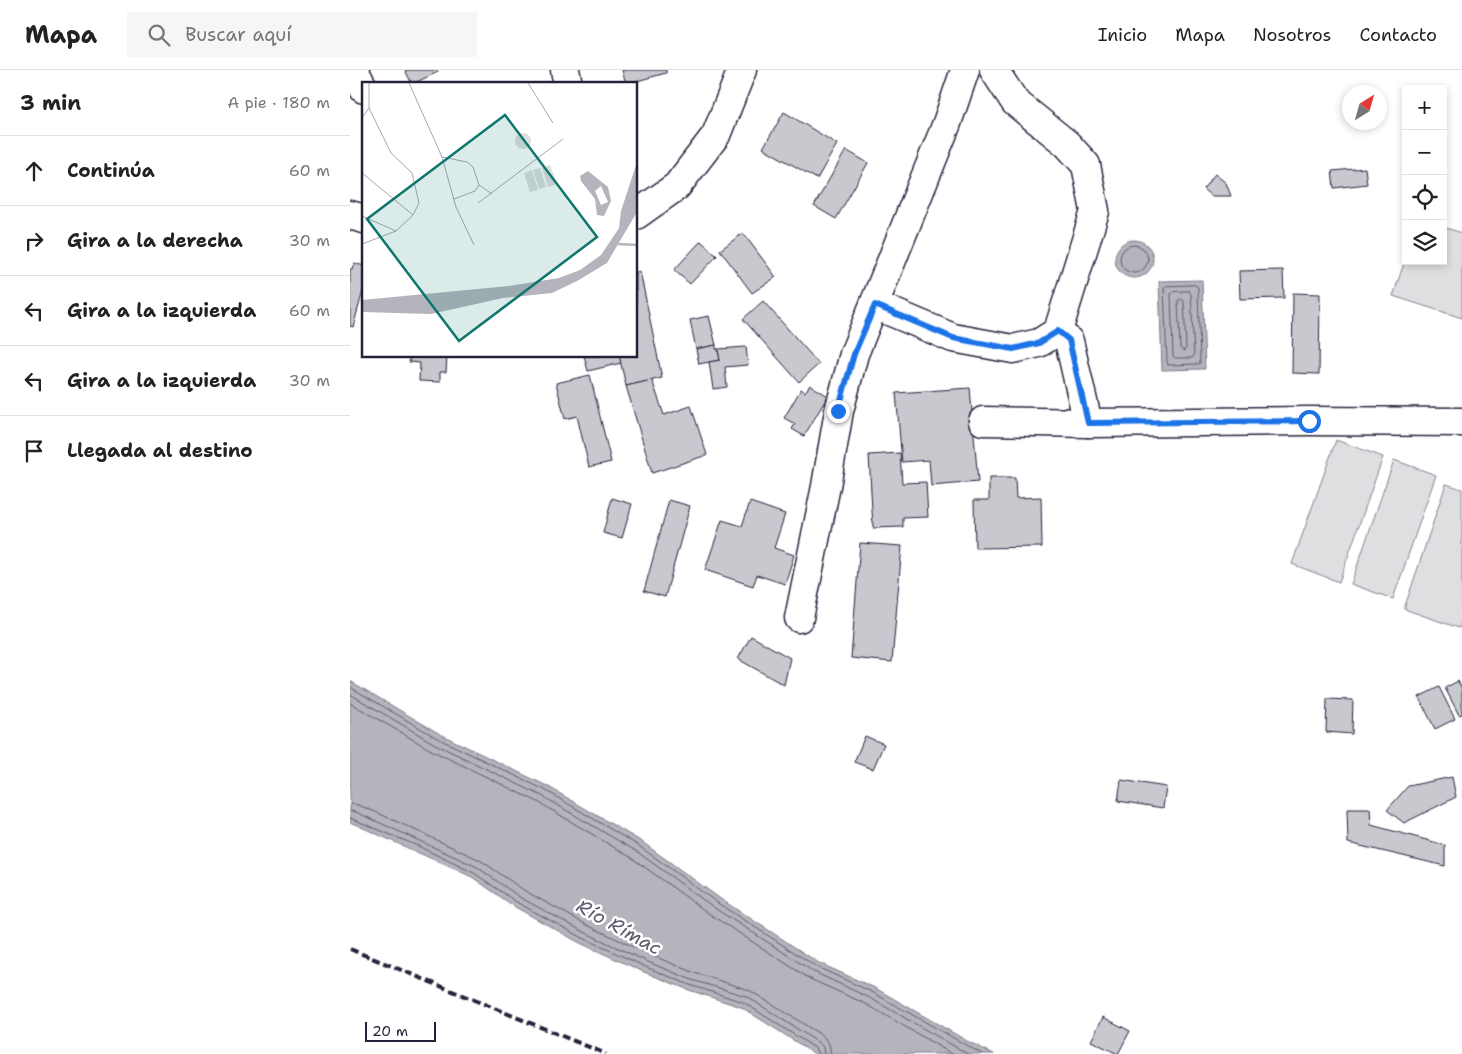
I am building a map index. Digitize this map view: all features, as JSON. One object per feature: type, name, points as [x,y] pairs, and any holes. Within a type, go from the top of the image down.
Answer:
[{"type":"street","points":[[354,70],[362,85]]},
{"type":"street","points":[[638,214],[677,186],[716,135],[742,70]]},
{"type":"street","points":[[799,618],[826,486],[838,411],[854,354],[947,123],[964,70]]},
{"type":"street","points":[[875,305],[953,338],[1013,349],[1039,343],[1058,331],[1096,211],[1086,165],[1067,144],[1015,102],[994,70]]},
{"type":"street","points":[[1058,331],[1069,340],[1088,423]]},
{"type":"street","points":[[983,422],[1462,422]]},
{"type":"shaded area","points":[[1447,228],[1462,233],[1462,318],[1393,296],[1403,265],[1447,265]]},
{"type":"shaded area","points":[[1336,440],[1383,457],[1339,582],[1292,564]]},
{"type":"shaded area","points":[[1394,460],[1436,475],[1393,599],[1351,584]]},
{"type":"shaded area","points":[[1446,484],[1462,489],[1462,620],[1459,628],[1404,609]]},
{"type":"water","points":[[1134,240],[1147,246],[1153,259],[1147,272],[1134,278],[1121,272],[1115,259],[1121,246]]},
{"type":"water","points":[[1202,280],[1205,369],[1162,370],[1159,281]]},
{"type":"water","name":"Río Rímac","points":[[350,681],[440,734],[547,786],[642,842],[722,900],[819,963],[875,988],[969,1042],[994,1054],[815,1054],[741,1007],[689,990],[580,943],[515,907],[472,877],[350,822]]},
{"type":"building","points":[[405,70],[437,70],[438,72],[416,82],[411,82]]},
{"type":"building","points":[[622,70],[666,70],[666,73],[633,82],[625,82]]},
{"type":"building","points":[[784,112],[837,144],[817,179],[763,148]]},
{"type":"building","points":[[846,150],[868,163],[836,219],[814,206]]},
{"type":"building","points":[[1365,168],[1367,184],[1334,188],[1332,171]]},
{"type":"building","points":[[1215,174],[1226,183],[1231,196],[1211,196],[1203,189]]},
{"type":"building","points":[[743,233],[776,277],[752,293],[720,250]]},
{"type":"building","points":[[701,241],[717,256],[690,284],[674,270]]},
{"type":"building","points":[[354,263],[362,265],[362,294],[353,327],[350,326],[350,269],[352,269]]},
{"type":"building","points":[[1283,270],[1284,298],[1240,299],[1239,271]]},
{"type":"building","points":[[640,271],[662,378],[626,386],[619,358],[638,358],[638,272]]},
{"type":"building","points":[[1293,293],[1320,294],[1319,374],[1292,373]]},
{"type":"building","points":[[763,301],[819,364],[799,382],[743,319]]},
{"type":"building","points":[[709,316],[716,345],[696,349],[690,320]]},
{"type":"building","points":[[716,345],[720,360],[699,364],[696,349]]},
{"type":"building","points":[[746,347],[748,365],[725,367],[727,387],[713,389],[709,362],[720,360],[718,349]]},
{"type":"building","points":[[410,358],[447,358],[446,372],[440,372],[440,382],[419,381],[420,363],[409,362]]},
{"type":"building","points":[[585,358],[620,358],[621,363],[588,371]]},
{"type":"building","points":[[590,375],[611,462],[589,467],[577,416],[565,419],[556,383]]},
{"type":"building","points":[[652,380],[664,415],[691,406],[707,455],[652,473],[626,386]]},
{"type":"building","points":[[810,385],[828,396],[804,436],[792,429],[795,424],[784,418],[801,389],[805,392]]},
{"type":"building","points":[[970,388],[978,482],[931,486],[929,460],[902,462],[896,393]]},
{"type":"building","points":[[900,453],[902,483],[926,482],[928,517],[903,518],[903,527],[873,528],[869,455]]},
{"type":"building","points":[[989,478],[1015,478],[1016,498],[1041,497],[1042,547],[975,548],[974,500],[989,500]]},
{"type":"building","points":[[612,498],[632,504],[622,538],[603,533]]},
{"type":"building","points":[[669,500],[690,506],[665,597],[644,591]]},
{"type":"building","points":[[750,502],[785,514],[774,548],[794,555],[785,584],[757,575],[753,586],[705,570],[722,520],[742,526]]},
{"type":"building","points":[[860,543],[902,546],[892,662],[851,658]]},
{"type":"building","points":[[751,636],[790,658],[784,685],[738,659]]},
{"type":"building","points":[[1458,681],[1462,689],[1462,714],[1459,715],[1445,688]]},
{"type":"building","points":[[1439,687],[1455,719],[1435,729],[1419,697]]},
{"type":"building","points":[[1327,699],[1353,700],[1352,734],[1326,732]]},
{"type":"building","points":[[865,736],[884,744],[873,769],[854,762]]},
{"type":"building","points":[[1452,777],[1456,797],[1404,823],[1387,810],[1408,786]]},
{"type":"building","points":[[1121,780],[1166,787],[1163,808],[1118,801]]},
{"type":"building","points":[[1347,809],[1370,809],[1371,825],[1445,845],[1445,866],[1348,843]]},
{"type":"building","points":[[1103,1017],[1130,1031],[1118,1054],[1091,1041]]},
{"type":"railway","points":[[350,949],[606,1054]]},
{"type":"route","points":[[838,411],[854,354],[875,305],[953,338],[1013,349],[1039,343],[1058,331],[1069,340],[1088,423],[1309,421]]}]
